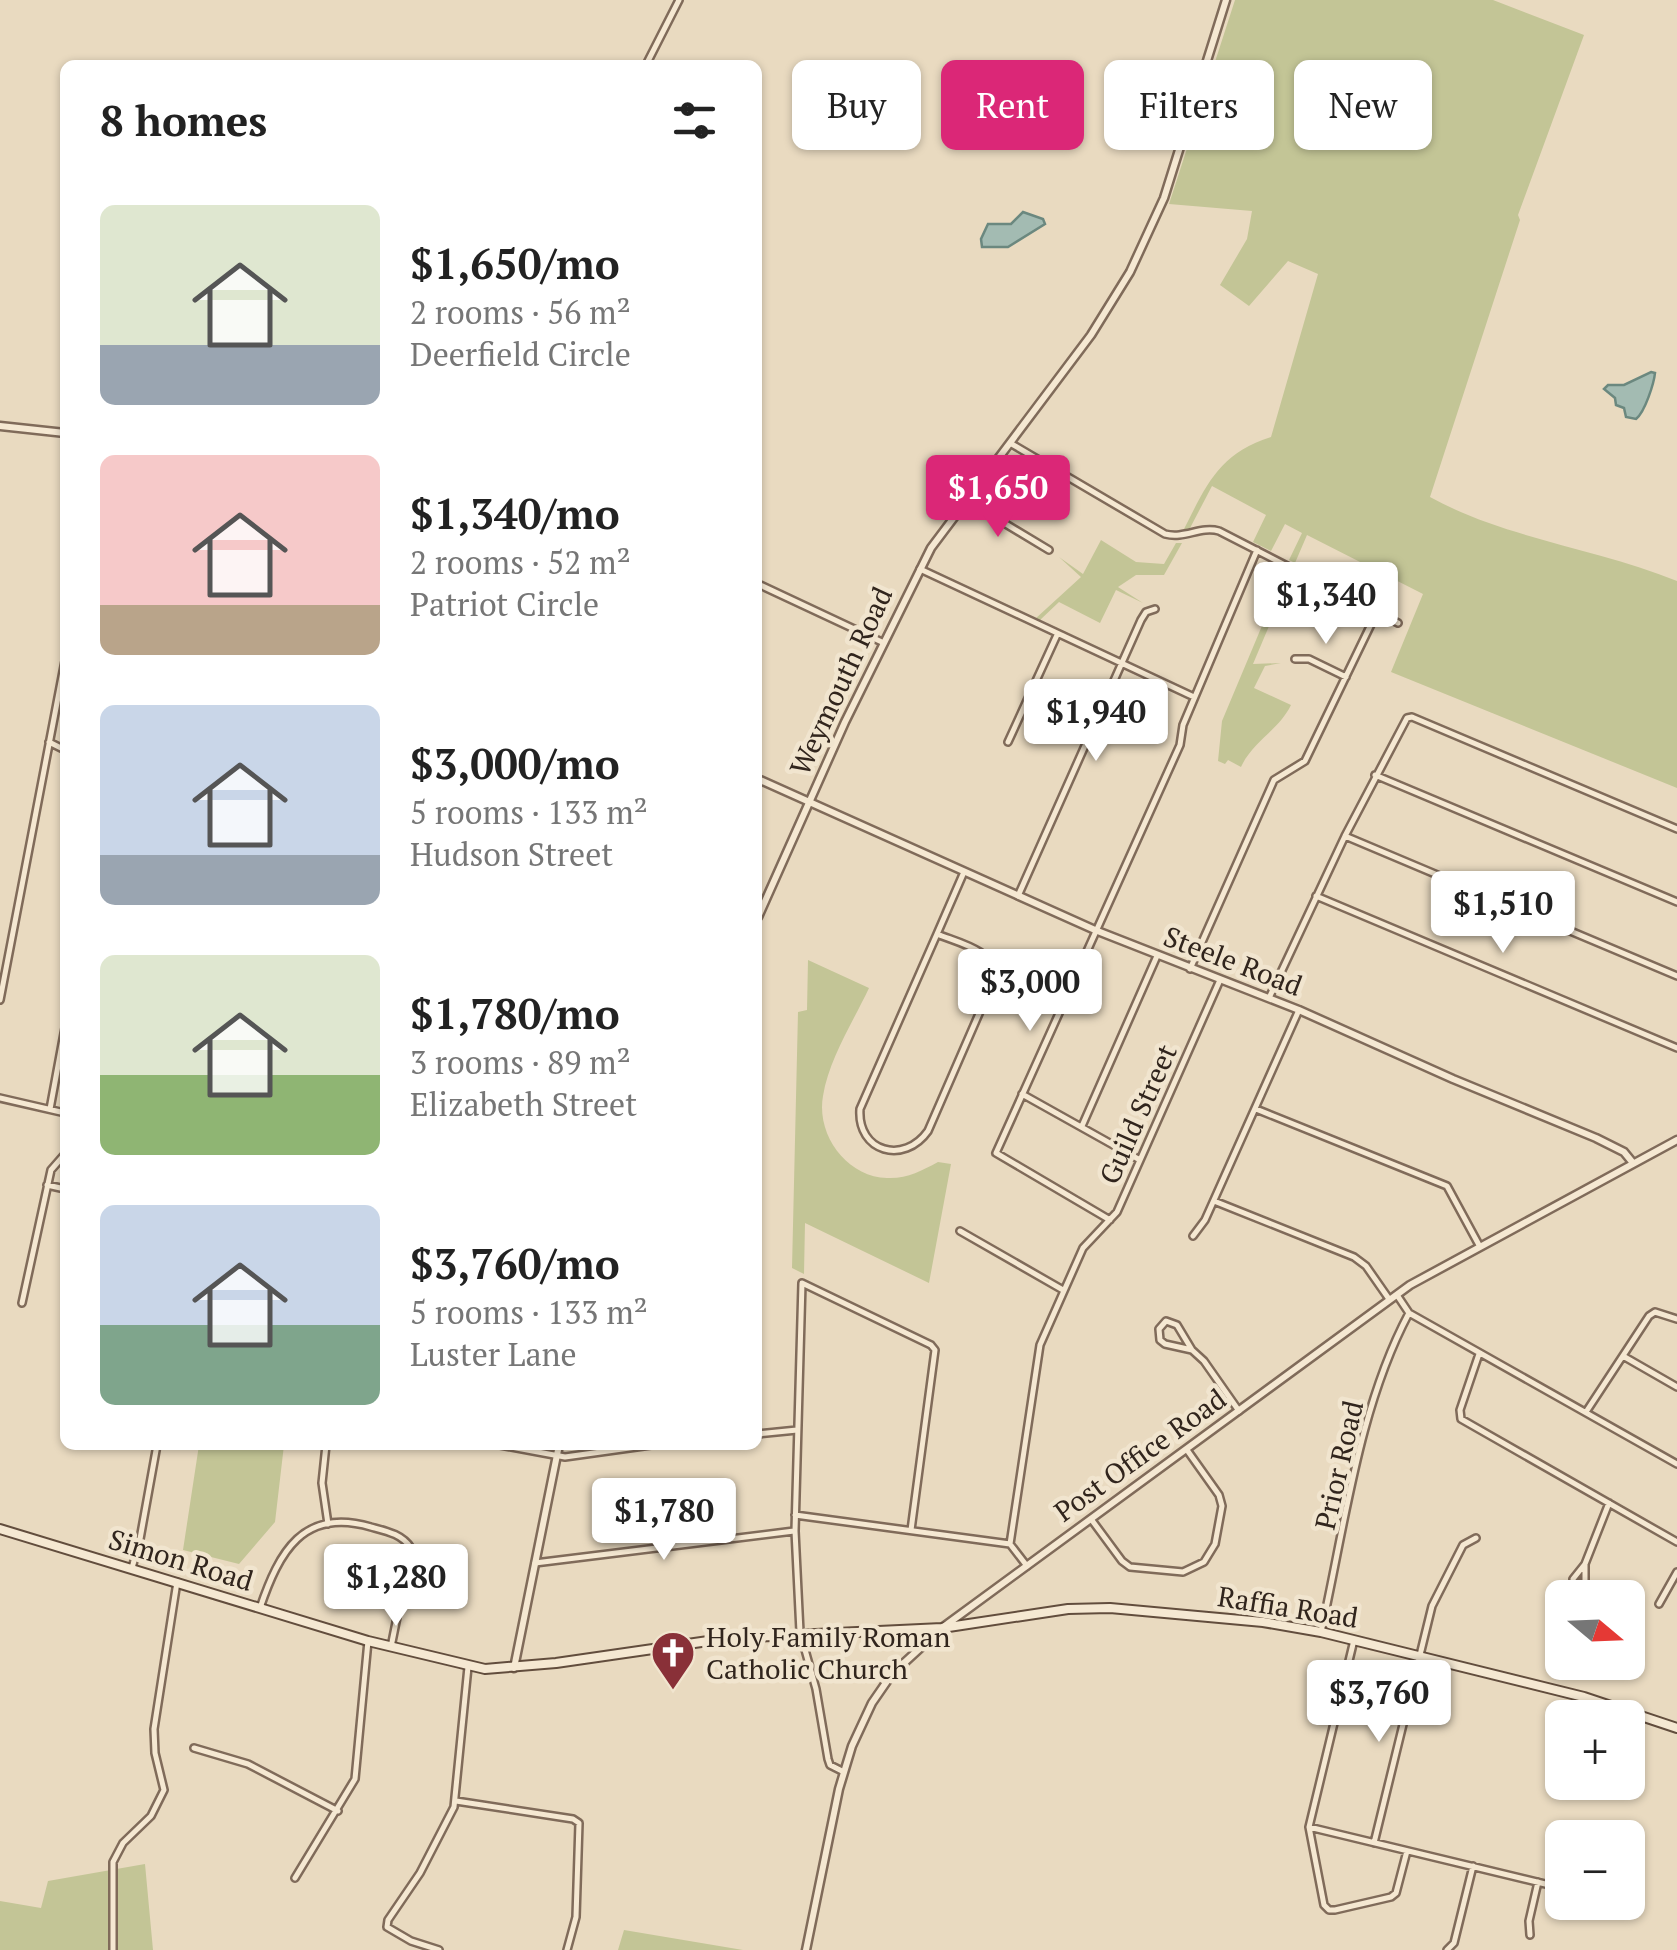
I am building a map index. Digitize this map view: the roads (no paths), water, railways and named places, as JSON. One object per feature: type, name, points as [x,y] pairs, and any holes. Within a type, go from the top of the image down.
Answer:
[{"type":"main road","name":"Simon Road","points":[[0,1529],[368,1641],[468,1667],[514,1668],[695,1642],[800,1632],[942,1628]]},
{"type":"main road","name":"Raffia Road","points":[[942,1628],[1066,1610],[1110,1608],[1246,1620],[1321,1632],[1419,1655],[1584,1697],[1677,1728]]},
{"type":"street","points":[[648,60],[678,0]]},
{"type":"street","name":"Weymouth Road","points":[[762,900],[938,537],[1102,319],[1130,272],[1164,198],[1226,0]]},
{"type":"street","points":[[0,426],[60,431]]},
{"type":"street","points":[[1010,444],[1165,534],[1184,536],[1212,529],[1398,623]]},
{"type":"street","points":[[966,500],[1049,550]]},
{"type":"street","points":[[1110,1220],[996,1153],[1180,745],[1182,726],[1257,550]]},
{"type":"street","points":[[920,569],[1194,697]]},
{"type":"street","points":[[762,586],[884,644]]},
{"type":"street","points":[[1018,896],[1146,612],[1155,609]]},
{"type":"street","points":[[1190,969],[1274,780],[1305,760],[1377,612]]},
{"type":"street","points":[[1008,742],[1056,635]]},
{"type":"street","points":[[1296,659],[1309,658],[1346,677]]},
{"type":"street","points":[[0,1000],[60,691]]},
{"type":"street","points":[[1269,998],[1375,775],[1407,718],[1677,829]]},
{"type":"street","points":[[49,742],[60,748]]},
{"type":"street","points":[[1375,775],[1677,902]]},
{"type":"street","name":"Steele Road","points":[[762,781],[1095,930],[1299,1010],[1614,1146],[1633,1164]]},
{"type":"street","points":[[1345,836],[1677,976]]},
{"type":"street","points":[[937,934],[986,955],[995,968],[995,977],[928,1131],[908,1149],[889,1150],[867,1138],[860,1125],[860,1109],[964,872]]},
{"type":"street","points":[[1316,896],[1677,1048]]},
{"type":"street","points":[[1082,1126],[1157,956]]},
{"type":"street","name":"Guild Street","points":[[1010,1544],[1036,1359],[1083,1248],[1110,1220],[1140,1160],[1220,980]]},
{"type":"street","points":[[1192,1236],[1214,1200],[1299,1010]]},
{"type":"street","points":[[50,1109],[60,1055]]},
{"type":"street","points":[[1022,1094],[1140,1160]]},
{"type":"street","points":[[0,1098],[60,1112]]},
{"type":"street","points":[[1256,1108],[1447,1186],[1480,1245]]},
{"type":"street","name":"Post Office Road","points":[[806,1950],[844,1772],[860,1728],[880,1690],[908,1657],[942,1628],[1393,1297],[1480,1245],[1677,1140]]},
{"type":"street","points":[[22,1303],[52,1166],[60,1159]]},
{"type":"street","points":[[47,1185],[60,1189]]},
{"type":"street","points":[[1214,1200],[1354,1257],[1409,1313],[1677,1464]]},
{"type":"street","points":[[960,1231],[1064,1290]]},
{"type":"street","points":[[844,1772],[828,1760],[816,1689],[800,1632],[795,1531],[802,1283],[935,1350],[911,1530]]},
{"type":"street","points":[[1586,1412],[1649,1316],[1655,1312],[1677,1320]]},
{"type":"street","name":"Prior Road","points":[[1321,1632],[1368,1425],[1390,1353],[1409,1313]]},
{"type":"street","points":[[1192,1350],[1165,1344],[1158,1337],[1159,1329],[1166,1321],[1177,1325],[1239,1411]]},
{"type":"street","points":[[1480,1353],[1460,1410],[1461,1419],[1677,1542]]},
{"type":"street","points":[[1623,1356],[1677,1386]]},
{"type":"street","points":[[762,1434],[797,1430]]},
{"type":"street","points":[[132,1568],[156,1450]]},
{"type":"street","points":[[325,1450],[322,1483],[328,1524]]},
{"type":"street","points":[[525,1450],[556,1456],[608,1450]]},
{"type":"street","points":[[514,1668],[558,1450]]},
{"type":"street","points":[[1090,1520],[1130,1568],[1183,1572],[1204,1562],[1216,1544],[1222,1506],[1219,1495],[1186,1450]]},
{"type":"street","points":[[1585,1564],[1609,1503]]},
{"type":"street","points":[[796,1515],[1010,1544],[1027,1566]]},
{"type":"street","points":[[260,1608],[280,1556],[296,1540],[328,1524],[367,1526],[398,1536],[408,1544],[412,1555],[391,1647]]},
{"type":"street","points":[[534,1563],[795,1531]]},
{"type":"street","points":[[1374,1843],[1419,1655],[1446,1574],[1463,1545],[1476,1538]]},
{"type":"street","points":[[1659,1604],[1677,1572]]},
{"type":"street","points":[[112,1950],[113,1862],[123,1843],[160,1804],[164,1790],[154,1728],[177,1582]]},
{"type":"street","points":[[1354,1640],[1309,1827],[1324,1905],[1328,1910],[1391,1898],[1396,1893],[1407,1851]]},
{"type":"street","points":[[295,1878],[338,1811],[357,1769],[368,1641]]},
{"type":"street","points":[[440,1950],[411,1942],[387,1927],[420,1873],[456,1801],[468,1667]]},
{"type":"street","points":[[194,1748],[248,1764],[338,1811]]},
{"type":"street","points":[[456,1801],[574,1819],[579,1823],[576,1917],[567,1950]]},
{"type":"street","points":[[1309,1827],[1545,1884]]},
{"type":"street","points":[[1448,1950],[1454,1944],[1473,1866]]},
{"type":"street","points":[[1530,1935],[1528,1922],[1538,1882]]},
{"type":"place","name":"Holy Family Roman Catholic Church","points":[[673,1691]]}]
